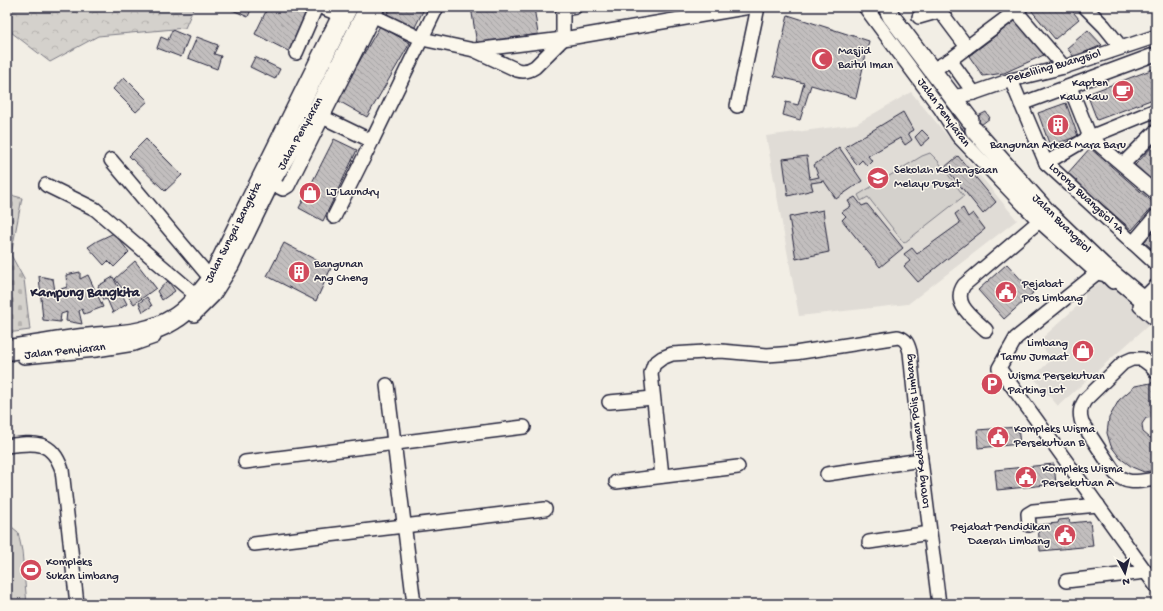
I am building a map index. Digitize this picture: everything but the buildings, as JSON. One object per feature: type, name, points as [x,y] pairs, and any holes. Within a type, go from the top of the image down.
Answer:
[{"type":"highway","name":"Jalan Sungai Bangkita","points":[[7,350],[151,331],[174,319],[193,303],[212,280],[267,181],[308,120],[345,12]]},
{"type":"main road","points":[[875,7],[889,12]]},
{"type":"main road","name":"Jalan Buangsiol","points":[[889,12],[972,125],[1044,217],[1101,270],[1143,299],[1156,310]]},
{"type":"street","points":[[296,53],[316,7]]},
{"type":"street","points":[[321,7],[345,12]]},
{"type":"street","points":[[334,217],[438,7]]},
{"type":"street","points":[[474,50],[563,39],[750,7]]},
{"type":"street","points":[[737,106],[758,7]]},
{"type":"street","name":"Jalan Penyiaran","points":[[865,7],[940,108],[958,136],[1044,217]]},
{"type":"street","points":[[1085,7],[1104,26],[1121,47]]},
{"type":"street","points":[[267,181],[283,189],[288,186],[308,120],[373,10],[422,39],[474,50],[517,70],[523,71],[530,70],[535,67],[563,39],[567,8]]},
{"type":"street","points":[[932,70],[950,60],[1018,9],[1064,67]]},
{"type":"street","points":[[919,16],[940,10],[967,47]]},
{"type":"street","name":"Pekeliling Buangsiol","points":[[952,97],[974,93],[1010,80],[1064,67],[1121,47],[1156,37]]},
{"type":"street","points":[[1021,104],[1156,54]]},
{"type":"street","points":[[950,60],[974,93]]},
{"type":"street","name":"Lorong Buangsiol 1A","points":[[1010,80],[1046,163],[1156,264]]},
{"type":"street","points":[[1070,87],[1090,137],[1156,193]]},
{"type":"street","points":[[1046,163],[1090,137],[1156,110]]},
{"type":"street","points":[[308,120],[372,141]]},
{"type":"street","points":[[1123,164],[1156,131]]},
{"type":"street","points":[[110,160],[212,280]]},
{"type":"street","name":"Jalan Penyiaran","points":[[7,358],[96,350],[134,344],[163,334],[193,316],[213,296],[232,266],[267,181]]},
{"type":"street","points":[[46,185],[95,209],[198,297]]},
{"type":"street","points":[[1132,243],[1156,216]]},
{"type":"street","points":[[986,330],[963,307],[960,302],[960,290],[1044,217]]},
{"type":"street","points":[[1156,320],[1101,270],[1016,338],[999,368],[1156,586]]},
{"type":"street","points":[[1143,299],[1156,286]]},
{"type":"street","name":"Lorong Kediaman Polis Limbang","points":[[662,476],[651,373],[654,364],[662,358],[672,354],[721,351],[767,355],[795,353],[898,337],[904,339],[910,352],[921,460],[939,604]]},
{"type":"street","points":[[1156,372],[1150,365],[1142,360],[1132,359],[1123,363],[1085,400],[1080,407],[1079,415],[1082,423],[1120,479],[1126,482],[1134,482],[1156,479]]},
{"type":"street","points":[[387,385],[414,604]]},
{"type":"street","points":[[609,402],[653,398]]},
{"type":"street","points":[[245,462],[524,427]]},
{"type":"street","points":[[7,446],[28,443],[40,444],[50,450],[58,459],[62,470],[77,604]]},
{"type":"street","points":[[827,474],[921,460]]},
{"type":"street","points":[[616,482],[738,466]]},
{"type":"street","points":[[1029,525],[1028,514],[1033,511],[1098,505]]},
{"type":"street","points":[[254,544],[545,509]]},
{"type":"street","points":[[869,542],[930,533]]},
{"type":"street","points":[[1066,581],[1146,572]]},
{"type":"shaded area","name":"Sekolah Kebangsaan Melayu Pusat","points":[[911,92],[1017,220],[908,304],[799,316],[766,136],[856,124]]},
{"type":"shaded area","name":"Limbang Tamu Jumaat","points":[[1106,278],[1151,323],[1058,406],[1033,377],[1052,359],[1038,342],[1085,299],[1085,293]]},
{"type":"green space","points":[[7,7],[194,7],[185,28],[98,36],[50,62],[7,29]]},
{"type":"green space","points":[[930,153],[938,161],[964,196],[904,243],[868,197],[861,201],[858,195],[922,156]]},
{"type":"green space","points":[[7,194],[22,198],[11,255],[24,279],[30,330],[7,333]]},
{"type":"green space","points":[[7,523],[18,532],[22,551],[27,604],[7,604]]},
{"type":"place","name":"Masjid Baitul Iman","points":[[822,59]]},
{"type":"place","name":"Kapten Kaw Kaw","points":[[1123,91]]},
{"type":"place","name":"Bangunan Arked Mara Baru","points":[[1058,125]]},
{"type":"place","name":"Sekolah Kebangsaan Melayu Pusat","points":[[878,178]]},
{"type":"place","name":"LJ Laundry","points":[[310,193]]},
{"type":"place","name":"Bangunan Ang Cheng","points":[[299,272]]},
{"type":"place","name":"Pejabat Pos Limbang","points":[[1006,292]]},
{"type":"place","name":"Limbang Tamu Jumaat","points":[[1083,351]]},
{"type":"place","name":"Wisma Persekutuan Parking Lot","points":[[992,384]]},
{"type":"place","name":"Kompleks Wisma Persekutuan B","points":[[998,437]]},
{"type":"place","name":"Kompleks Wisma Persekutuan A","points":[[1026,477]]},
{"type":"place","name":"Pejabat Pendidikan Daerah Limbang","points":[[1065,535]]},
{"type":"place","name":"Kompleks Sukan Limbang","points":[[31,570]]},
{"type":"district","name":"Kampung Bangkita","points":[[85,293]]}]
